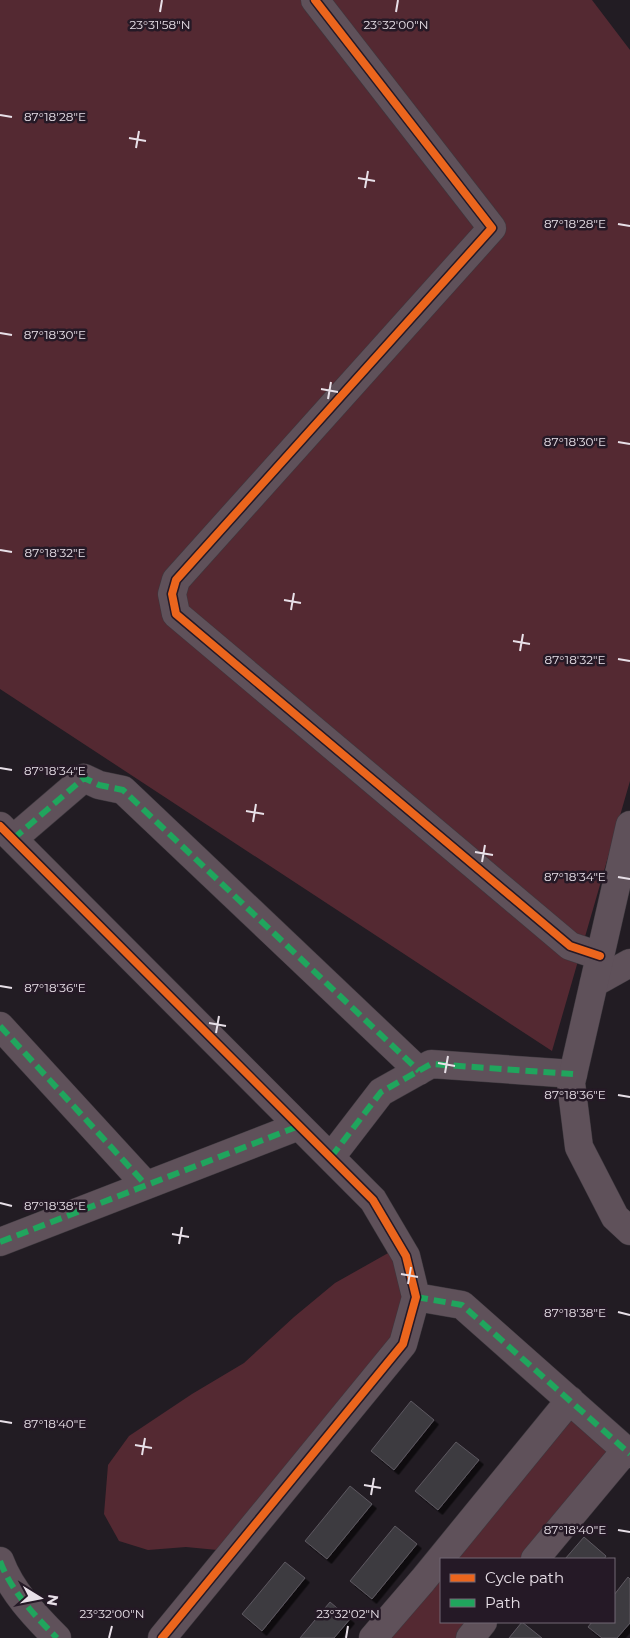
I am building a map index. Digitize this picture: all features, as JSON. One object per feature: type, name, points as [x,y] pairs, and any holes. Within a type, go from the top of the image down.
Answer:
[{"type":"street","points":[[316,0],[492,228],[176,580],[172,594],[176,614],[570,946],[600,956]]},
{"type":"street","points":[[162,1638],[403,1344],[416,1297],[406,1256],[373,1200],[6,833],[84,778],[100,785],[123,790],[419,1071]]},
{"type":"street","points":[[630,825],[571,1083],[579,1147],[615,1217],[630,1231]]},
{"type":"street","points":[[594,983],[630,963]]},
{"type":"street","points":[[0,1026],[146,1185]]},
{"type":"street","points":[[330,1157],[381,1092],[431,1064],[573,1074]]},
{"type":"street","points":[[0,1242],[299,1126]]},
{"type":"street","points":[[416,1297],[462,1306],[628,1452],[536,1558]]},
{"type":"street","points":[[441,1558],[570,1400]]},
{"type":"street","points":[[373,1638],[440,1559]]},
{"type":"street","points":[[0,1561],[5,1576],[38,1618],[57,1638]]},
{"type":"street","points":[[470,1638],[482,1623]]},
{"type":"shaded area","points":[[0,0],[592,0],[630,50],[630,781],[552,1051],[0,689]]},
{"type":"shaded area","points":[[390,1252],[406,1288],[397,1333],[228,1551],[186,1547],[148,1550],[119,1541],[104,1514],[108,1465],[129,1436],[192,1394],[244,1363],[294,1317],[335,1283]]},
{"type":"shaded area","points":[[568,1411],[617,1450],[527,1558],[446,1558]]},
{"type":"shaded area","points":[[440,1565],[440,1623],[473,1623],[460,1638],[380,1638]]},
{"type":"building","points":[[411,1401],[434,1420],[394,1470],[371,1451]]},
{"type":"building","points":[[456,1442],[479,1460],[438,1510],[415,1491]]},
{"type":"building","points":[[350,1486],[372,1504],[327,1559],[305,1541]]},
{"type":"building","points":[[395,1526],[417,1544],[372,1599],[350,1581]]},
{"type":"building","points":[[584,1537],[606,1556],[605,1558],[566,1558]]},
{"type":"building","points":[[285,1562],[305,1578],[262,1631],[242,1614]]},
{"type":"building","points":[[628,1577],[630,1579],[630,1623],[617,1638],[602,1638],[588,1627],[591,1623],[615,1623],[615,1594]]},
{"type":"building","points":[[330,1602],[350,1619],[334,1638],[300,1638]]},
{"type":"building","points":[[523,1623],[542,1638],[509,1638]]},
{"type":"marked path","points":[[13,839],[84,778],[99,785],[123,790],[419,1071]]},
{"type":"marked path","points":[[0,1026],[146,1185]]},
{"type":"marked path","points":[[331,1157],[381,1092],[431,1064],[573,1074]]},
{"type":"marked path","points":[[0,1242],[299,1126]]},
{"type":"marked path","points":[[416,1297],[462,1305],[630,1454]]},
{"type":"marked path","points":[[0,1561],[17,1593],[57,1638]]},
{"type":"cycle path","points":[[315,0],[492,228],[176,580],[172,594],[176,614],[570,946],[600,956]]},
{"type":"cycle path","points":[[0,826],[373,1200],[406,1256],[416,1297],[403,1344],[162,1638]]}]
